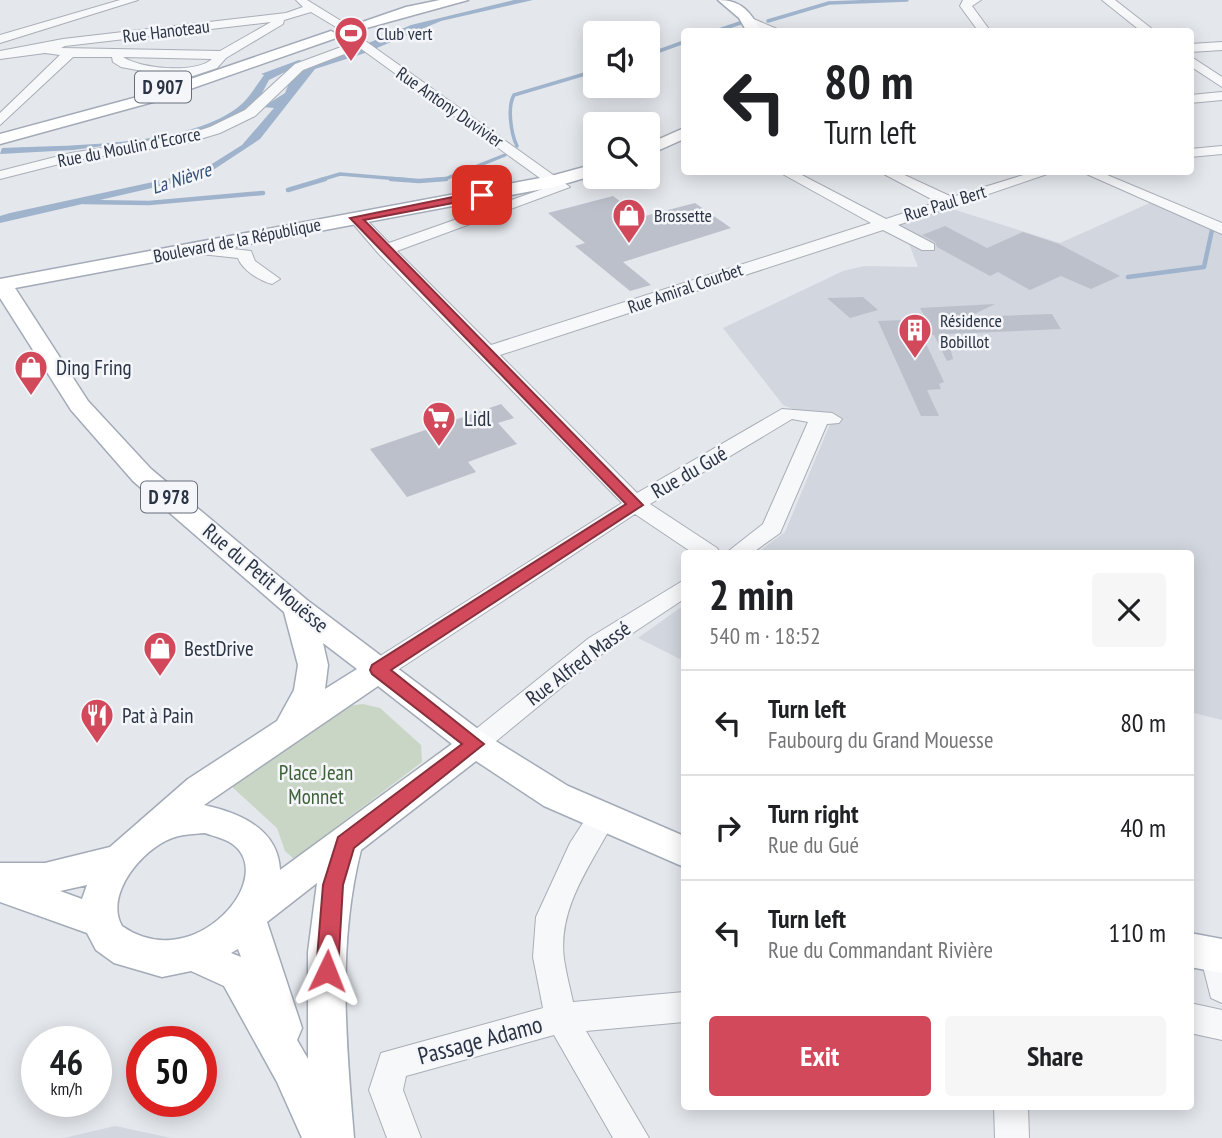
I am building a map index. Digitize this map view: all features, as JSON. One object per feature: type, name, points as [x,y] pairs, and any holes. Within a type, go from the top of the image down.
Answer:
[{"type":"main road","name":"D 907","points":[[0,133],[120,101],[336,28],[434,0]]},
{"type":"main road","name":"D 907","points":[[0,139],[147,99],[336,28],[460,0]]},
{"type":"main road","points":[[725,0],[752,26]]},
{"type":"main road","points":[[660,144],[681,134]]},
{"type":"main road","points":[[660,147],[681,141]]},
{"type":"main road","name":"Boulevard de la République","points":[[1,284],[554,181],[583,173]]},
{"type":"main road","name":"Rue du Petit Mouësse","points":[[1,284],[79,405],[142,475],[297,607],[378,670]]},
{"type":"main road","points":[[287,729],[306,703],[316,672],[297,607]]},
{"type":"main road","points":[[378,670],[200,789],[126,852],[104,881],[99,901],[102,922],[110,938],[126,950],[146,958],[193,954],[214,945],[249,915],[475,744]]},
{"type":"main road","name":"D 978","points":[[378,670],[475,744],[556,796],[681,851]]},
{"type":"main road","points":[[0,878],[20,881],[58,878],[126,852],[157,829],[182,821],[206,818],[229,822],[247,833],[260,848],[265,868],[262,890],[249,915],[277,1009],[291,1068]]},
{"type":"main road","points":[[333,1138],[326,1027],[327,943],[333,885],[345,843]]},
{"type":"main road","points":[[0,886],[102,922]]},
{"type":"main road","points":[[193,954],[237,974],[291,1068],[324,1138]]},
{"type":"street","points":[[99,0],[117,5]]},
{"type":"street","points":[[0,39],[132,0]]},
{"type":"street","name":"Rue Antony Duvivier","points":[[300,0],[554,181]]},
{"type":"street","points":[[975,0],[967,2],[966,6],[982,28]]},
{"type":"street","points":[[1108,0],[1145,28]]},
{"type":"street","points":[[109,54],[125,64],[183,73],[213,65],[222,55],[288,16],[311,8]]},
{"type":"street","name":"Rue Hanoteau","points":[[43,49],[63,43],[288,16]]},
{"type":"street","points":[[27,32],[43,49]]},
{"type":"street","name":"Rue du Moulin d'Ecorce","points":[[0,175],[71,157],[196,136],[250,113],[299,67],[360,44]]},
{"type":"street","points":[[1194,48],[1222,46]]},
{"type":"street","points":[[0,55],[43,49],[70,53],[222,55]]},
{"type":"street","points":[[0,121],[27,91],[70,53]]},
{"type":"street","points":[[1194,63],[1222,83]]},
{"type":"street","points":[[1194,99],[1222,96]]},
{"type":"street","points":[[1194,153],[1222,150]]},
{"type":"street","points":[[792,175],[928,247]]},
{"type":"street","points":[[893,175],[949,202]]},
{"type":"street","name":"Rue Paul Bert","points":[[883,222],[1036,175]]},
{"type":"street","points":[[1096,175],[1222,229]]},
{"type":"street","name":"Boulevard de la République","points":[[384,250],[561,189],[554,181]]},
{"type":"street","points":[[356,218],[384,250],[636,505],[704,550]]},
{"type":"street","name":"Rue Amiral Courbet","points":[[486,353],[883,222]]},
{"type":"street","points":[[188,249],[246,254],[247,263],[272,279]]},
{"type":"street","name":"Rue du Gué","points":[[378,670],[636,505],[789,413],[826,418],[772,528],[741,550]]},
{"type":"street","name":"Rue Alfred Massé","points":[[475,744],[598,644],[681,590]]},
{"type":"street","points":[[602,817],[580,852],[551,917],[548,957],[561,1018],[632,1138]]},
{"type":"street","points":[[561,1018],[681,1007]]},
{"type":"street","name":"Passage Adamo","points":[[404,1138],[386,1090],[393,1064],[561,1018]]},
{"type":"street","points":[[1194,1019],[1222,1025]]},
{"type":"street","points":[[1011,1110],[1012,1138]]},
{"type":"shaded area","points":[[1152,202],[1222,233],[1222,720],[1194,713],[1194,550],[761,550],[785,532],[830,424],[783,405],[723,328],[843,271],[864,266],[918,267],[901,223],[949,208],[1060,243]]},
{"type":"shaded area","points":[[681,607],[681,660],[638,638]]},
{"type":"shaded area","points":[[115,1126],[171,1138],[64,1138]]},
{"type":"green space","name":"Place Jean Monnet","points":[[363,704],[380,708],[421,745],[422,762],[294,859],[285,851],[277,828],[231,786],[348,706]]},
{"type":"water","name":"La Nièvre","points":[[514,0],[533,0],[441,21],[365,53],[315,69],[260,139],[204,176],[0,223],[0,216],[10,213],[199,172],[242,145],[274,108],[263,107],[285,93],[289,83],[302,71],[411,25]]},
{"type":"water","points":[[299,60],[305,62],[269,80],[260,97],[237,117],[193,134],[73,150],[0,154],[2,148],[124,141],[187,130],[215,121],[237,108],[264,75],[261,74]]},
{"type":"building","name":"Brossette","points":[[613,196],[641,217],[695,203],[731,228],[623,262],[651,285],[630,291],[575,246],[585,243],[548,213]]},
{"type":"building","points":[[945,226],[987,248],[1023,232],[1059,244],[1120,276],[1091,289],[1061,276],[1030,290],[998,272],[990,276],[937,247],[935,242],[922,235]]},
{"type":"building","points":[[863,297],[878,310],[850,318],[827,298]]},
{"type":"building","name":"Résidence Bobillot","points":[[995,304],[968,317],[1052,314],[1061,329],[947,334],[953,359],[947,361],[934,335],[922,335],[944,382],[939,384],[941,389],[927,390],[939,416],[921,416],[878,321],[926,319],[920,308]]},
{"type":"building","name":"Lidl","points":[[501,404],[514,418],[498,423],[517,444],[468,462],[476,472],[407,497],[370,449]]},
{"type":"waterway","points":[[768,21],[829,3],[907,0]]},
{"type":"waterway","points":[[725,28],[740,23]]},
{"type":"waterway","points":[[660,51],[681,43]]},
{"type":"waterway","points":[[517,146],[511,120],[514,95],[583,75]]},
{"type":"waterway","points":[[428,180],[445,179],[505,155]]},
{"type":"waterway","points":[[320,180],[340,174],[411,180]]},
{"type":"waterway","points":[[288,190],[325,179]]},
{"type":"waterway","points":[[391,179],[446,179]]},
{"type":"waterway","points":[[84,202],[149,203],[263,193]]},
{"type":"waterway","points":[[1128,277],[1204,267],[1212,230]]},
{"type":"place","name":"Club vert","points":[[351,63]]},
{"type":"place","name":"Brossette","points":[[629,245]]},
{"type":"place","name":"Résidence Bobillot","points":[[915,360]]},
{"type":"place","name":"Ding Fring","points":[[31,397]]},
{"type":"place","name":"Lidl","points":[[439,448]]},
{"type":"place","name":"BestDrive","points":[[160,678]]},
{"type":"place","name":"Pat à Pain","points":[[97,745]]},
{"type":"route","points":[[327,971],[333,885],[345,843],[475,744],[378,670],[636,505],[384,250],[356,218],[482,195]]}]
